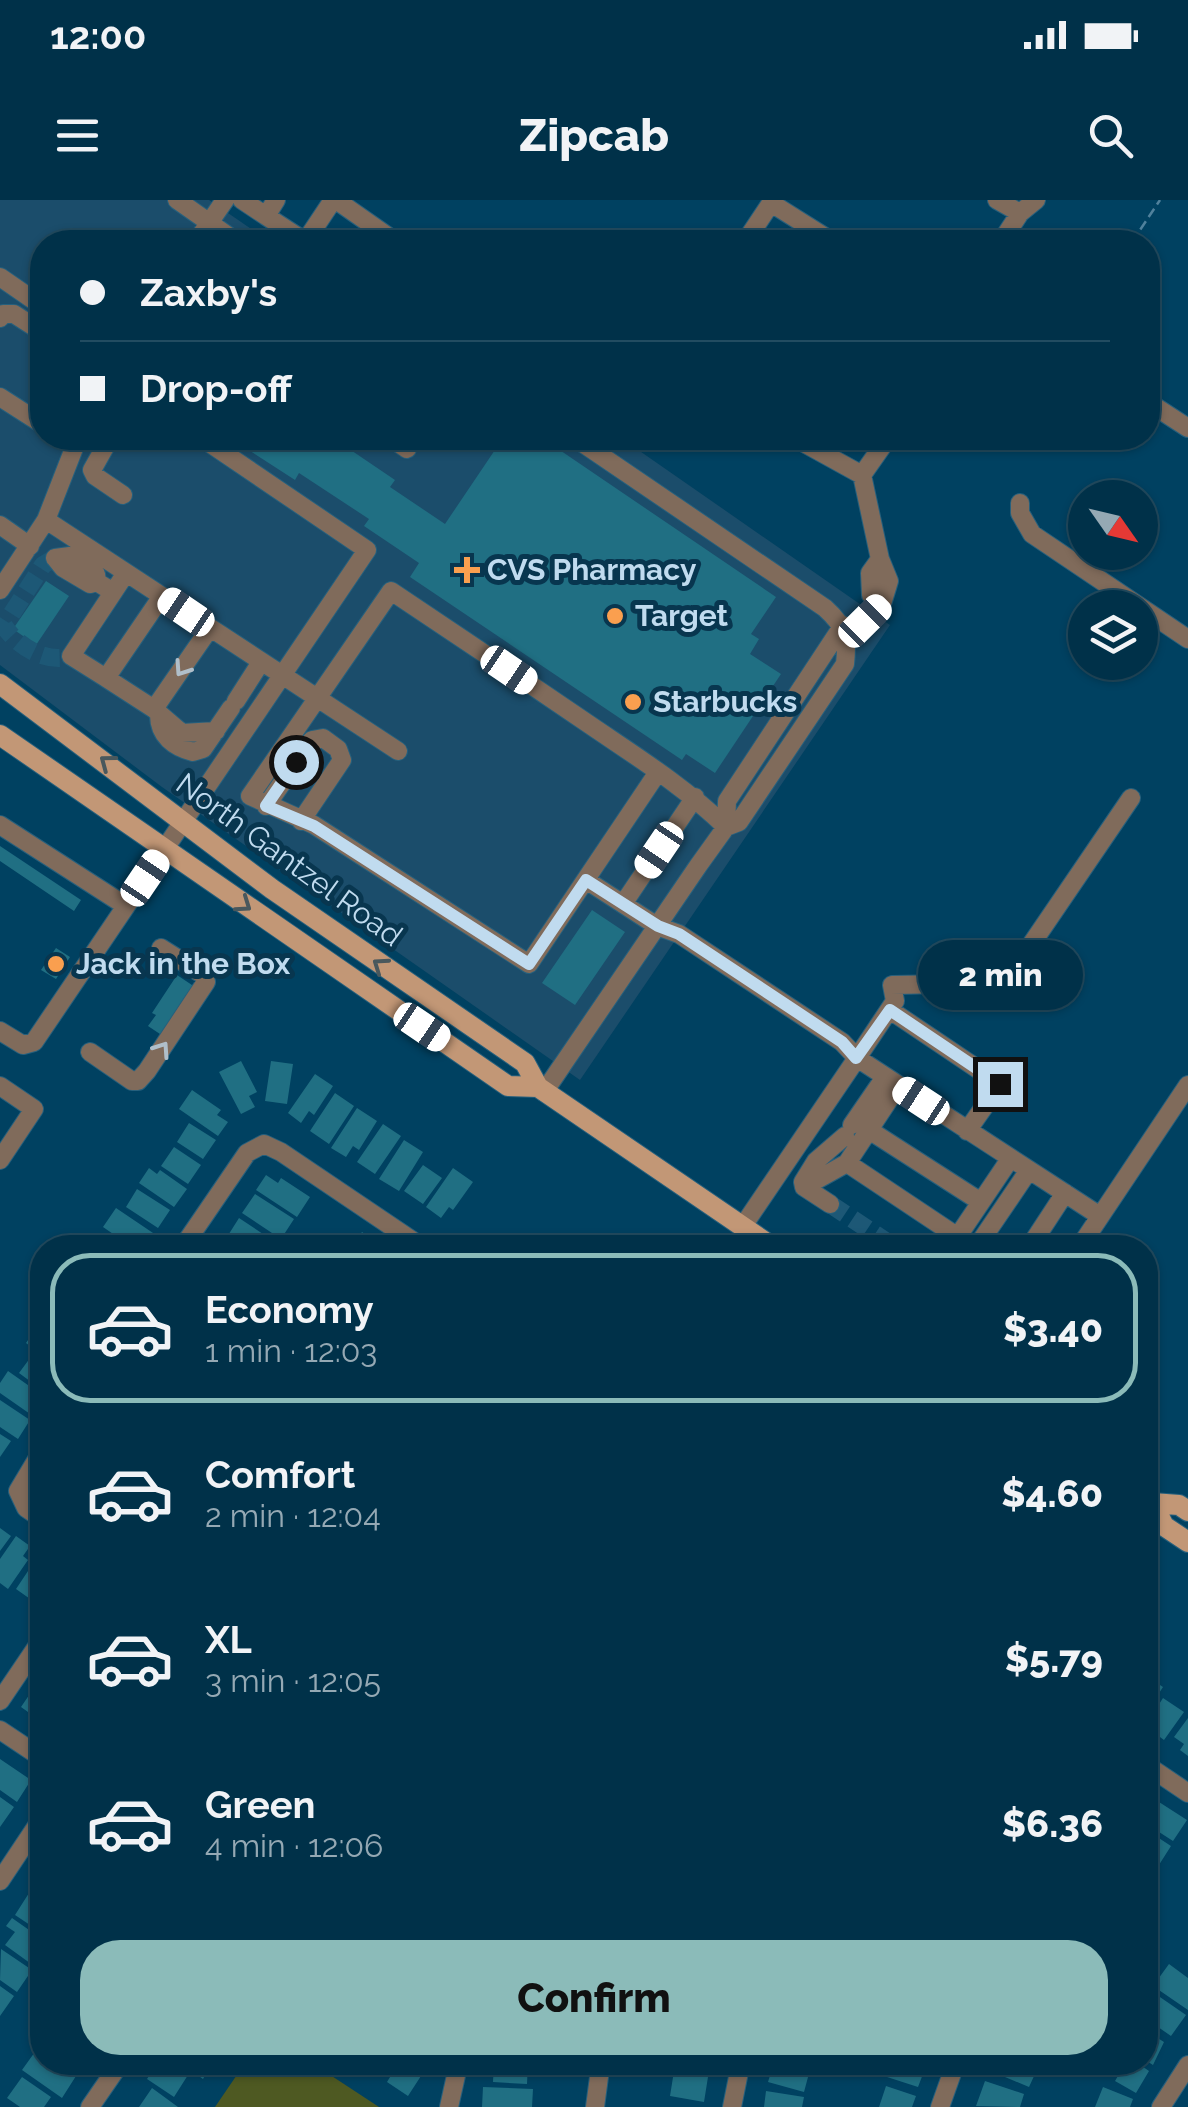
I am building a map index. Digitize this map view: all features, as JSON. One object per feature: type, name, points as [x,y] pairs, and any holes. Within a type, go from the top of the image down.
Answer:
[{"type":"main road","name":"North Gantzel Road","points":[[0,684],[299,908],[525,1063],[541,1089],[756,1235]]},
{"type":"main road","name":"North Gantzel Road","points":[[0,736],[508,1086],[541,1089]]},
{"type":"main road","points":[[1158,1501],[1179,1504],[1188,1510]]},
{"type":"main road","points":[[1158,1516],[1164,1526],[1188,1542]]},
{"type":"street","points":[[177,200],[220,230]]},
{"type":"street","points":[[204,230],[225,200]]},
{"type":"street","points":[[242,200],[271,208],[294,230]]},
{"type":"street","points":[[314,230],[335,200],[379,230]]},
{"type":"street","points":[[998,200],[1020,212]]},
{"type":"street","points":[[1009,230],[1020,212],[1036,200]]},
{"type":"street","points":[[753,230],[772,201],[815,230]]},
{"type":"street","points":[[0,278],[30,298]]},
{"type":"street","points":[[0,318],[2,314],[14,314],[30,324]]},
{"type":"street","points":[[0,397],[30,415]]},
{"type":"street","points":[[1160,410],[1188,428]]},
{"type":"street","points":[[0,590],[46,520],[73,450]]},
{"type":"street","points":[[103,450],[92,470],[123,496]]},
{"type":"street","points":[[0,1032],[22,1045],[34,1042],[367,550],[220,450]]},
{"type":"street","points":[[592,450],[824,608],[845,632]]},
{"type":"street","points":[[817,450],[862,474]]},
{"type":"street","points":[[541,1089],[726,827],[727,800],[845,632],[882,604],[871,595],[870,573],[880,560],[862,474],[879,450]]},
{"type":"street","points":[[1020,502],[1020,513],[1032,534],[1188,639]]},
{"type":"street","points":[[46,520],[398,751]]},
{"type":"street","points":[[0,525],[30,546]]},
{"type":"street","points":[[55,558],[70,556],[96,574],[105,587]]},
{"type":"street","points":[[126,573],[105,587],[71,656],[182,732],[216,731],[261,662]]},
{"type":"street","points":[[658,772],[529,964],[314,826],[250,796],[391,590],[695,797],[726,827]]},
{"type":"street","points":[[106,678],[162,596]]},
{"type":"street","points":[[156,712],[210,628]]},
{"type":"street","points":[[266,806],[312,740],[323,738],[338,749],[342,760],[301,821]]},
{"type":"street","points":[[624,904],[695,797]]},
{"type":"street","points":[[743,1226],[896,1002],[892,984],[1004,983],[1130,798]]},
{"type":"street","points":[[0,825],[126,906]]},
{"type":"street","points":[[586,880],[658,926],[679,934],[842,1042],[856,1058],[1100,1216]]},
{"type":"street","points":[[90,1052],[132,1081],[147,1072],[206,982],[202,974],[162,948]]},
{"type":"street","points":[[890,1010],[1000,1084],[968,1131]]},
{"type":"street","points":[[830,1204],[802,1182],[816,1161],[856,1130],[892,1082]]},
{"type":"street","points":[[1088,1235],[1188,1085]]},
{"type":"street","points":[[0,1086],[34,1109],[0,1160]]},
{"type":"street","points":[[804,1187],[847,1163],[856,1130]]},
{"type":"street","points":[[856,1130],[981,1202]]},
{"type":"street","points":[[191,1235],[247,1153],[264,1144],[404,1235]]},
{"type":"street","points":[[959,1235],[1010,1158]]},
{"type":"street","points":[[847,1163],[945,1235]]},
{"type":"street","points":[[986,1235],[1034,1173]]},
{"type":"street","points":[[995,1235],[1034,1173]]},
{"type":"street","points":[[1038,1235],[1065,1193]]},
{"type":"street","points":[[30,1472],[18,1492],[30,1510]]},
{"type":"street","points":[[0,1701],[30,1657]]},
{"type":"street","points":[[0,1730],[30,1750]]},
{"type":"street","points":[[1158,1774],[1188,1793]]},
{"type":"street","points":[[0,1882],[30,1836]]},
{"type":"street","points":[[1161,2107],[1188,2065]]},
{"type":"street","points":[[90,2107],[112,2075]]},
{"type":"street","points":[[449,2107],[455,2075]]},
{"type":"street","points":[[595,2107],[599,2075]]},
{"type":"street","points":[[732,2107],[738,2075]]},
{"type":"street","points":[[940,2107],[951,2075]]},
{"type":"path","points":[[1140,230],[1160,200]]},
{"type":"shaded area","points":[[0,200],[209,200],[253,230],[30,230],[30,450],[638,450],[890,625],[580,1080],[162,787],[0,665]]},
{"type":"green space","points":[[237,2075],[330,2075],[379,2107],[215,2107]]},
{"type":"building","name":"Target","points":[[249,450],[351,450],[395,480],[390,487],[445,524],[495,450],[560,450],[776,597],[751,634],[759,639],[750,654],[781,674],[715,773],[686,754],[682,760],[410,577],[419,563],[364,526],[369,519],[299,473],[295,480]]},
{"type":"building","points":[[46,581],[69,596],[36,645],[13,629]]},
{"type":"building","points":[[0,846],[81,900],[74,911],[0,861]]},
{"type":"building","points":[[592,910],[625,932],[575,1005],[542,983]]},
{"type":"building","name":"Jack in the Box","points":[[56,948],[70,957],[56,979],[41,970]]},
{"type":"building","name":"Jack in the Box","points":[[177,975],[198,989],[163,1036],[148,1026]]},
{"type":"building","points":[[241,1061],[257,1092],[249,1096],[255,1107],[241,1114],[219,1072]]},
{"type":"building","points":[[271,1061],[293,1064],[287,1104],[265,1101]]},
{"type":"building","points":[[315,1074],[333,1086],[314,1115],[309,1111],[301,1123],[288,1113]]},
{"type":"building","points":[[192,1090],[221,1110],[217,1115],[228,1122],[218,1136],[179,1109]]},
{"type":"building","points":[[335,1093],[354,1106],[329,1144],[310,1131]]},
{"type":"building","points":[[357,1108],[377,1121],[359,1150],[353,1146],[346,1157],[331,1148]]},
{"type":"building","points":[[189,1123],[216,1140],[203,1159],[177,1142]]},
{"type":"building","points":[[383,1124],[401,1136],[375,1174],[357,1162]]},
{"type":"building","points":[[404,1140],[423,1152],[399,1191],[379,1179]]},
{"type":"building","points":[[174,1147],[201,1165],[188,1184],[161,1166]]},
{"type":"building","points":[[423,1165],[442,1178],[423,1204],[404,1191]]},
{"type":"building","points":[[149,1168],[157,1174],[160,1170],[187,1189],[174,1207],[139,1183]]},
{"type":"building","points":[[453,1168],[473,1182],[453,1210],[449,1207],[441,1218],[426,1207]]},
{"type":"building","points":[[266,1175],[278,1183],[281,1178],[310,1197],[297,1217],[256,1190]]},
{"type":"building","points":[[137,1189],[170,1210],[158,1228],[126,1207]]},
{"type":"building","points":[[255,1194],[294,1219],[284,1235],[275,1235],[242,1213]]},
{"type":"building","points":[[116,1208],[156,1235],[115,1235],[103,1227]]},
{"type":"building","points":[[239,1218],[264,1235],[228,1235]]},
{"type":"building","points":[[30,1358],[30,1381],[19,1373]]},
{"type":"building","points":[[8,1371],[30,1387],[30,1414],[0,1393],[0,1383]]},
{"type":"building","points":[[0,1400],[30,1420],[18,1439],[0,1427]]},
{"type":"building","points":[[0,1434],[11,1441],[0,1457]]},
{"type":"building","points":[[0,1528],[11,1536],[0,1551]]},
{"type":"building","points":[[16,1536],[30,1546],[23,1556],[28,1560],[8,1589],[0,1583],[0,1559]]},
{"type":"building","points":[[30,1568],[30,1599],[16,1589]]},
{"type":"building","points":[[30,1694],[30,1713],[21,1707]]},
{"type":"building","points":[[1163,1698],[1184,1712],[1164,1740],[1158,1736],[1158,1706]]},
{"type":"building","points":[[1188,1718],[1188,1756],[1180,1750],[1184,1744],[1174,1737]]},
{"type":"building","points":[[0,1759],[30,1779],[17,1802],[0,1790]]},
{"type":"building","points":[[0,1797],[14,1807],[0,1827]]},
{"type":"building","points":[[1158,1804],[1187,1820],[1173,1841],[1158,1831]]},
{"type":"building","points":[[1158,1838],[1171,1846],[1158,1866]]},
{"type":"building","points":[[29,1893],[30,1894],[30,1925],[15,1915]]},
{"type":"building","points":[[12,1918],[30,1931],[30,1963],[5,1945],[15,1932],[6,1926]]},
{"type":"building","points":[[1,1949],[30,1969],[17,1992],[0,1980]]},
{"type":"building","points":[[1169,1964],[1188,1978],[1188,2010],[1158,1989],[1158,1979]]},
{"type":"building","points":[[0,1986],[14,1996],[0,2016]]},
{"type":"building","points":[[1158,1996],[1186,2015],[1171,2036],[1158,2027]]},
{"type":"building","points":[[30,2059],[30,2075],[76,2076],[62,2098],[22,2070]]},
{"type":"building","points":[[150,2075],[188,2075],[174,2097],[147,2079]]},
{"type":"building","points":[[391,2075],[422,2075],[408,2096],[387,2082]]},
{"type":"building","points":[[493,2075],[527,2075],[527,2084],[493,2082]]},
{"type":"building","points":[[673,2075],[708,2077],[704,2102],[670,2096]]},
{"type":"building","points":[[770,2075],[809,2075],[804,2092],[768,2082]]},
{"type":"building","points":[[888,2075],[923,2075],[918,2087]]},
{"type":"building","points":[[1000,2075],[1035,2075],[1029,2087]]},
{"type":"building","points":[[1118,2075],[1147,2075],[1136,2093],[1115,2081]]},
{"type":"building","points":[[22,2077],[51,2097],[44,2107],[20,2107],[7,2098]]},
{"type":"building","points":[[985,2081],[1024,2094],[1020,2107],[976,2106]]},
{"type":"building","points":[[886,2086],[916,2096],[912,2107],[879,2107]]},
{"type":"building","points":[[483,2087],[533,2089],[532,2107],[482,2107]]},
{"type":"building","points":[[1103,2087],[1133,2099],[1130,2107],[1095,2107]]},
{"type":"building","points":[[152,2088],[178,2107],[139,2107]]},
{"type":"building","points":[[766,2091],[804,2097],[802,2107],[764,2107]]},
{"type":"tunnel","points":[[55,558],[43,565],[4,626],[34,652],[52,658],[71,656]]},
{"type":"tunnel","points":[[830,1204],[876,1235]]},
{"type":"place","name":"CVS Pharmacy","points":[[467,570]]},
{"type":"place","name":"Target","points":[[615,616]]},
{"type":"place","name":"Starbucks","points":[[633,702]]},
{"type":"place","name":"Jack in the Box","points":[[56,964]]},
{"type":"route","points":[[296,762],[266,806],[314,826],[529,964],[586,880],[658,926],[679,934],[842,1042],[856,1058],[890,1010],[1000,1084]]}]
